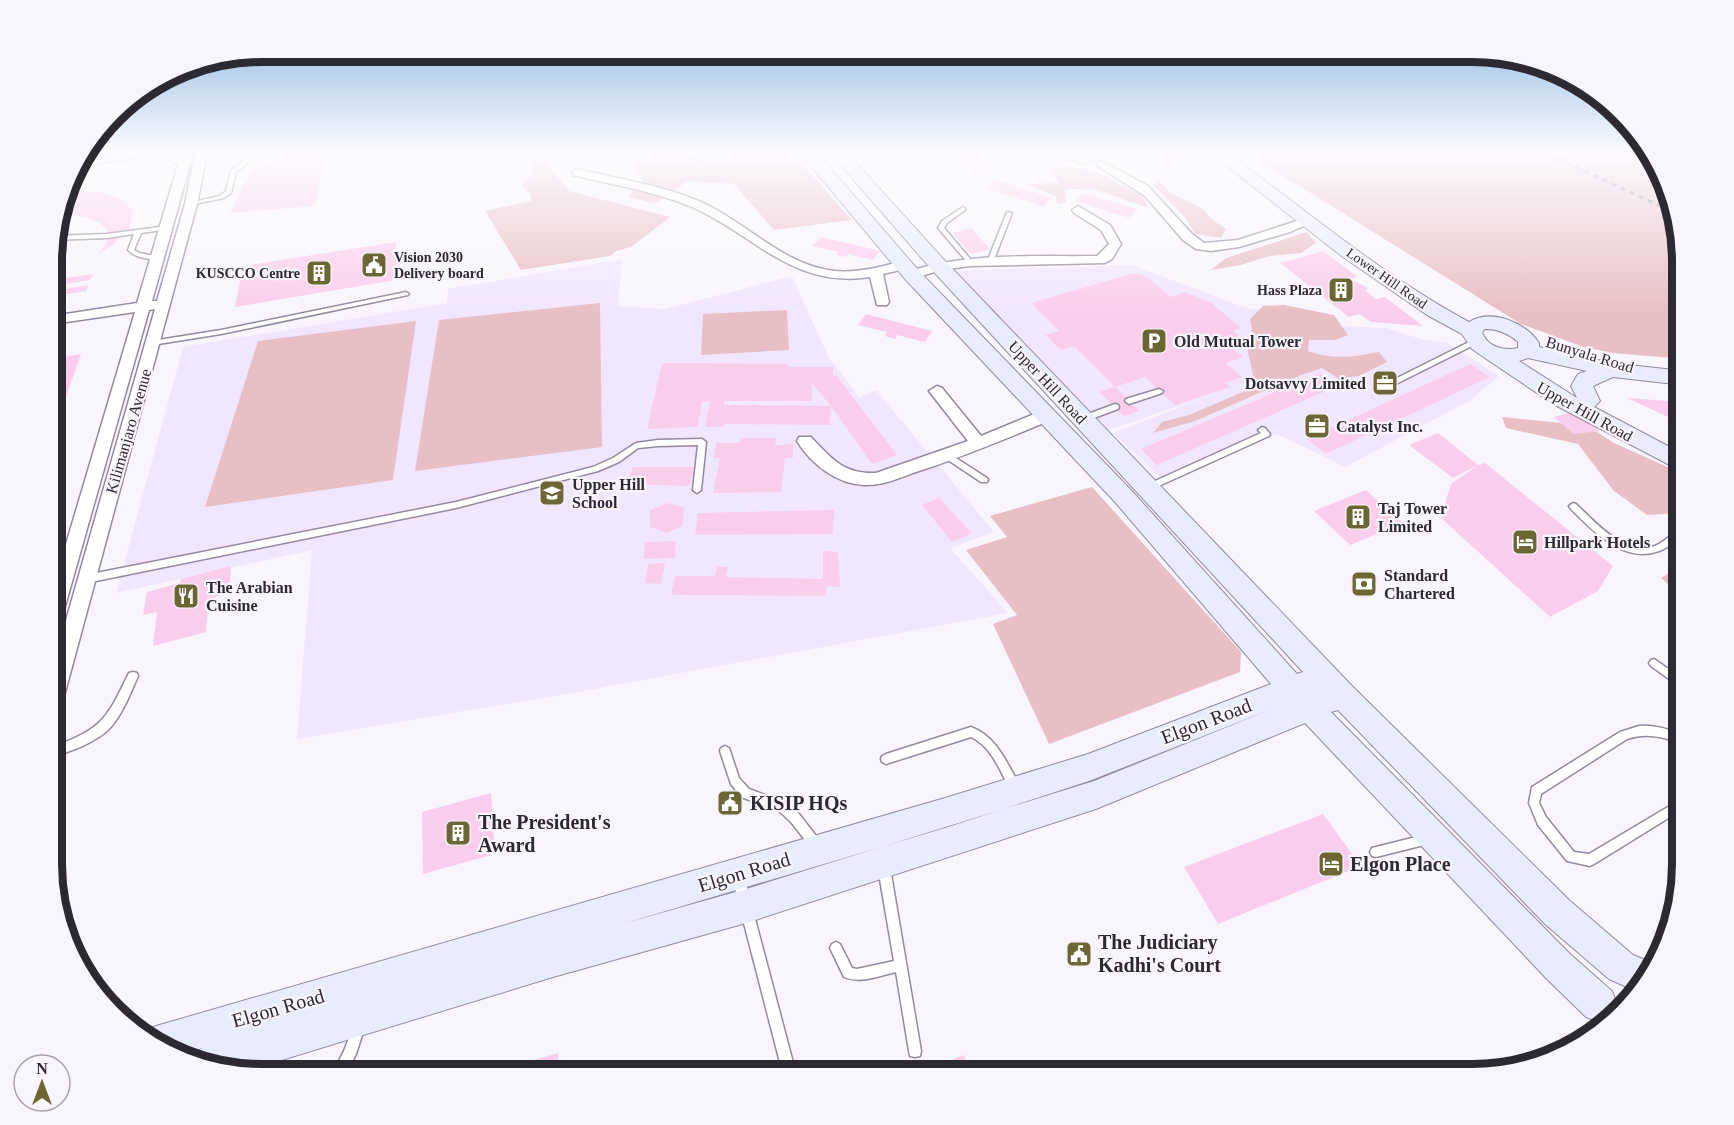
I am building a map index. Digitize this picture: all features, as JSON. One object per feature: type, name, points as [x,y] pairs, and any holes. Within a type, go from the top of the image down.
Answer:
[{"type":"street","name":"Kilimanjaro Avenue","points":[[62,572],[167,228],[176,206]]},
{"type":"street","name":"Kilimanjaro Avenue","points":[[62,667],[190,206]]},
{"type":"street","points":[[697,206],[709,211],[787,260],[819,271],[844,276],[970,262],[1100,260],[1115,244],[1106,228],[1078,210]]},
{"type":"street","name":"Upper Hill Road","points":[[854,206],[908,270],[1045,416],[1135,492],[1259,608],[1557,912],[1639,971]]},
{"type":"street","name":"Upper Hill Road","points":[[886,206],[1083,419],[1135,492]]},
{"type":"street","points":[[1161,206],[1191,240],[1200,246],[1213,248],[1309,221]]},
{"type":"street","name":"Lower Hill Road","points":[[1290,206],[1350,253],[1434,311],[1480,337]]},
{"type":"street","name":"Lower Hill Road","points":[[1309,206],[1480,337]]},
{"type":"street","points":[[862,216],[888,209]]},
{"type":"street","points":[[876,272],[882,302]]},
{"type":"street","points":[[62,319],[163,304]]},
{"type":"street","points":[[1480,337],[1505,326],[1523,346]]},
{"type":"street","name":"Upper Hill Road","points":[[1480,337],[1563,400],[1672,458]]},
{"type":"street","points":[[1480,337],[1523,346]]},
{"type":"street","name":"Upper Hill Road","points":[[1523,346],[1549,378],[1672,443]]},
{"type":"street","name":"Bunyala Road","points":[[1523,346],[1611,370],[1672,377]]},
{"type":"street","name":"Bunyala Road","points":[[1523,346],[1658,375]]},
{"type":"street","points":[[1589,401],[1582,386],[1586,379],[1611,370]]},
{"type":"street","points":[[937,391],[979,444]]},
{"type":"street","points":[[805,441],[839,474],[865,480],[891,476],[948,456],[1045,416]]},
{"type":"street","points":[[1135,492],[1301,697],[1557,966],[1604,1010]]},
{"type":"street","points":[[62,584],[86,579]]},
{"type":"street","name":"Elgon Road","points":[[169,1040],[1016,790],[1333,685]]},
{"type":"street","name":"Elgon Road","points":[[224,1060],[362,1017],[746,906],[1096,795],[1301,697]]},
{"type":"street","points":[[1604,1010],[1596,981],[1601,973],[1639,971]]},
{"type":"lane","points":[[963,208],[944,222],[941,228],[970,262]]},
{"type":"lane","points":[[990,262],[1009,213]]},
{"type":"lane","points":[[63,238],[108,236],[167,228]]},
{"type":"lane","points":[[138,232],[131,250],[137,255],[159,258]]},
{"type":"lane","points":[[378,292],[380,301]]},
{"type":"lane","points":[[153,342],[221,332],[406,294]]},
{"type":"lane","points":[[1383,387],[1480,337]]},
{"type":"lane","points":[[1130,401],[1160,391]]},
{"type":"lane","points":[[1083,419],[1114,407]]},
{"type":"lane","points":[[1135,492],[1266,434],[1262,430]]},
{"type":"lane","points":[[86,579],[456,505],[595,469],[616,460],[636,447],[658,442],[702,442],[698,490]]},
{"type":"lane","points":[[948,456],[984,480]]},
{"type":"lane","points":[[1573,506],[1596,528],[1623,547],[1641,551],[1656,549],[1672,538]]},
{"type":"lane","points":[[1654,663],[1672,677]]},
{"type":"lane","points":[[62,749],[90,738],[105,728],[115,714],[133,676]]},
{"type":"lane","points":[[1672,734],[1667,732],[1638,730],[1624,735],[1536,791],[1534,803],[1542,821],[1571,857],[1581,860],[1590,860],[1672,810]]},
{"type":"lane","points":[[886,759],[971,732],[981,735],[1016,790]]},
{"type":"lane","points":[[725,751],[735,781],[745,793],[783,807],[795,818],[819,850]]},
{"type":"lane","points":[[1376,852],[1434,838]]},
{"type":"lane","points":[[883,862],[915,1051]]},
{"type":"lane","points":[[737,874],[787,1064]]},
{"type":"lane","points":[[836,948],[848,973],[857,975],[901,965]]},
{"type":"lane","points":[[345,1064],[362,1017]]},
{"type":"shaded area","points":[[506,206],[629,206],[670,217],[631,247],[616,251],[610,256],[521,270],[485,211]]},
{"type":"shaded area","points":[[754,206],[840,206],[852,220],[774,230]]},
{"type":"shaded area","points":[[1174,206],[1198,206],[1226,229],[1221,238],[1195,234],[1186,218]]},
{"type":"shaded area","points":[[1332,206],[1665,206],[1672,249],[1672,358],[1613,353],[1583,347],[1521,324]]},
{"type":"shaded area","points":[[1307,232],[1316,243],[1301,253],[1269,256],[1241,265],[1211,270],[1226,258]]},
{"type":"shaded area","name":"Upper Hill School","points":[[622,259],[618,306],[665,309],[792,276],[828,356],[859,397],[876,390],[994,532],[950,548],[1008,613],[572,693],[297,739],[312,550],[116,593],[183,347],[447,303],[448,289]]},
{"type":"shaded area","points":[[1133,265],[1243,307],[1344,326],[1386,328],[1424,340],[1446,342],[1499,376],[1469,401],[1345,467],[1277,434],[1163,480],[1113,433],[1211,395],[1107,431],[949,271]]},
{"type":"shaded area","points":[[600,303],[602,447],[415,471],[439,320]]},
{"type":"shaded area","points":[[1284,305],[1334,315],[1348,335],[1335,340],[1309,340],[1308,351],[1326,356],[1343,357],[1379,352],[1387,362],[1359,376],[1339,379],[1322,368],[1195,421],[1153,433],[1162,422],[1189,415],[1243,392],[1253,375],[1248,352],[1253,336],[1250,319],[1263,306]]},
{"type":"shaded area","points":[[787,310],[789,350],[701,355],[703,314]]},
{"type":"shaded area","points":[[416,321],[393,480],[205,507],[258,341]]},
{"type":"shaded area","points":[[1569,414],[1614,443],[1672,469],[1672,514],[1647,515],[1614,491],[1578,444],[1506,428],[1502,417],[1562,423]]},
{"type":"shaded area","points":[[1092,487],[1241,652],[1240,672],[1049,744],[993,624],[1017,615],[966,550],[1007,537],[990,516]]},
{"type":"shaded area","points":[[1672,571],[1672,588],[1661,578]]},
{"type":"building","points":[[69,206],[129,206],[133,211],[129,230],[124,231],[113,245],[99,253],[106,244],[108,231],[99,222],[67,214]]},
{"type":"building","points":[[233,206],[309,206],[230,213]]},
{"type":"building","points":[[1092,206],[1129,206],[1137,209],[1129,218]]},
{"type":"building","points":[[971,228],[990,249],[971,254],[952,233]]},
{"type":"building","points":[[821,237],[880,251],[873,260],[848,254],[846,257],[836,255],[839,252],[813,246]]},
{"type":"building","name":"KUSCCO Centre","points":[[396,242],[396,280],[235,307],[243,266]]},
{"type":"building","name":"Hass Plaza","points":[[1323,251],[1358,277],[1350,279],[1368,288],[1366,291],[1376,299],[1385,297],[1423,326],[1371,322],[1360,314],[1349,317],[1280,263]]},
{"type":"building","name":"Old Mutual Tower","points":[[1134,273],[1147,277],[1171,297],[1185,292],[1210,302],[1241,328],[1233,331],[1239,335],[1239,345],[1232,348],[1243,357],[1226,363],[1242,377],[1225,383],[1230,387],[1175,405],[1145,377],[1115,387],[1074,346],[1061,350],[1045,335],[1059,331],[1031,303]]},
{"type":"building","points":[[93,274],[90,280],[62,285],[62,279]]},
{"type":"building","points":[[89,285],[86,291],[62,295],[62,290]]},
{"type":"building","points":[[866,314],[932,331],[925,342],[897,335],[895,339],[885,336],[887,332],[858,325]]},
{"type":"building","points":[[81,354],[62,408],[62,357]]},
{"type":"building","points":[[662,363],[788,364],[788,367],[833,367],[833,376],[836,375],[897,455],[872,464],[831,406],[830,425],[724,424],[724,427],[705,427],[710,401],[702,402],[698,427],[647,429]],"holes":[[[812,383],[831,406],[724,405],[724,401],[812,401]]]},
{"type":"building","points":[[1470,364],[1490,377],[1326,454],[1307,439]]},
{"type":"building","points":[[1320,373],[1337,386],[1157,465],[1141,449]]},
{"type":"building","points":[[1115,387],[1139,411],[1124,416],[1099,392]]},
{"type":"building","points":[[1627,398],[1672,401],[1672,419]]},
{"type":"building","points":[[1576,411],[1600,431],[1574,434],[1554,417]]},
{"type":"building","points":[[1438,433],[1478,465],[1453,478],[1409,445]]},
{"type":"building","points":[[741,438],[776,438],[775,445],[793,444],[793,458],[785,458],[781,492],[713,493],[720,458],[714,458],[716,443],[740,443]]},
{"type":"building","name":"Hillpark Hotels","points":[[1485,463],[1613,566],[1598,591],[1550,617],[1441,518],[1451,484],[1478,465]]},
{"type":"building","points":[[633,467],[694,467],[690,486],[627,484]]},
{"type":"building","name":"Taj Tower Limited","points":[[1366,490],[1403,523],[1350,545],[1314,511]]},
{"type":"building","points":[[939,498],[972,533],[952,542],[922,505]]},
{"type":"building","points":[[668,503],[685,508],[682,526],[667,533],[650,527],[650,510]]},
{"type":"building","points":[[834,510],[833,534],[695,535],[698,513]]},
{"type":"building","points":[[676,541],[675,558],[644,559],[645,542]]},
{"type":"building","points":[[823,551],[838,552],[840,587],[827,586],[825,596],[671,595],[675,576],[715,576],[717,567],[728,567],[726,577],[823,579]]},
{"type":"building","points":[[665,563],[661,584],[645,583],[648,564]]},
{"type":"building","points":[[231,566],[229,593],[209,599],[206,632],[153,646],[157,612],[143,615],[147,592],[180,583],[181,579]]},
{"type":"building","name":"The President's Award","points":[[491,793],[495,854],[423,874],[422,812]]},
{"type":"building","points":[[1323,814],[1361,866],[1218,924],[1184,867]]},
{"type":"building","points":[[558,1053],[559,1064],[521,1064]]},
{"type":"building","points":[[964,1055],[967,1063],[942,1063]]},
{"type":"railway","points":[[1661,206],[1665,208]]},
{"type":"place","name":"Vision 2030 Delivery board","points":[[374,265]]},
{"type":"place","name":"KUSCCO Centre","points":[[319,273]]},
{"type":"place","name":"Hass Plaza","points":[[1341,290]]},
{"type":"place","name":"Old Mutual Tower","points":[[1154,341]]},
{"type":"place","name":"Dotsavvy Limited","points":[[1385,383]]},
{"type":"place","name":"Catalyst Inc.","points":[[1317,426]]},
{"type":"place","name":"Upper Hill School","points":[[552,493]]},
{"type":"place","name":"Taj Tower Limited","points":[[1358,517]]},
{"type":"place","name":"Hillpark Hotels","points":[[1525,542]]},
{"type":"place","name":"Standard Chartered","points":[[1364,584]]},
{"type":"place","name":"The Arabian Cuisine","points":[[186,596]]},
{"type":"place","name":"KISIP HQs","points":[[730,803]]},
{"type":"place","name":"The President's Award","points":[[458,833]]},
{"type":"place","name":"Elgon Place","points":[[1331,864]]},
{"type":"place","name":"The Judiciary Kadhi's Court","points":[[1079,954]]}]
